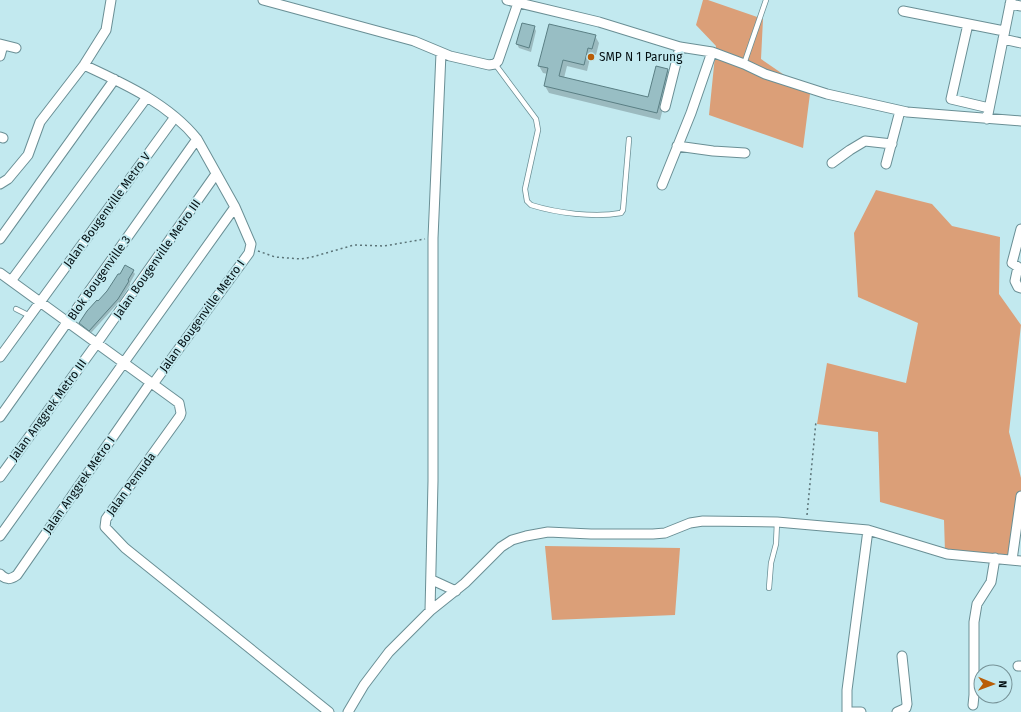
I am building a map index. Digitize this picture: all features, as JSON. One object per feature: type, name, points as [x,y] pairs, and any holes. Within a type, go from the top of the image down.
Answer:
[{"type":"street","points":[[0,184],[8,179],[28,156],[40,122],[84,65],[106,30],[111,0]]},
{"type":"street","points":[[263,0],[414,41],[441,53],[489,65],[495,64],[498,61],[518,1]]},
{"type":"street","points":[[507,0],[518,1],[605,23],[680,47],[712,52],[765,74],[827,94],[900,111],[1021,121]]},
{"type":"street","points":[[987,119],[1010,2],[1021,6]]},
{"type":"street","points":[[902,11],[968,24],[1003,35],[1021,43]]},
{"type":"street","points":[[968,24],[951,99],[989,108]]},
{"type":"street","points":[[0,56],[1,44],[16,48]]},
{"type":"street","points":[[665,107],[680,47]]},
{"type":"street","points":[[662,185],[691,113],[712,52]]},
{"type":"street","points":[[430,611],[432,580],[433,238],[441,53]]},
{"type":"street","points":[[84,65],[134,88],[175,117],[190,131],[197,139],[235,207],[250,239],[251,248]]},
{"type":"street","points":[[0,239],[114,79]]},
{"type":"street","points":[[11,281],[147,97]]},
{"type":"street","points":[[886,164],[900,111]]},
{"type":"street","name":"Jalan Bougenville Metro V","points":[[0,357],[175,117]]},
{"type":"street","name":"Blok Bougenville 3","points":[[0,417],[197,139]]},
{"type":"street","points":[[832,163],[865,141],[892,144]]},
{"type":"street","points":[[678,146],[713,151],[745,153]]},
{"type":"street","name":"Jalan Bougenville Metro III","points":[[97,343],[216,174]]},
{"type":"street","points":[[0,536],[235,207]]},
{"type":"street","points":[[1021,228],[1012,262],[1018,267],[1015,281],[1018,287],[1021,288]]},
{"type":"street","name":"Jalan Bougenville Metro I","points":[[152,383],[251,248]]},
{"type":"street","name":"Jalan Pemuda","points":[[0,273],[179,403],[181,413],[106,519],[105,527],[125,548],[329,712]]},
{"type":"street","name":"Jalan Anggrek Metro III","points":[[0,477],[97,343]]},
{"type":"street","name":"Jalan Anggrek Metro I","points":[[2,576],[12,579],[17,575],[152,383]]},
{"type":"street","points":[[348,712],[364,685],[383,659],[430,611],[456,591],[501,547],[512,540],[548,532],[591,534],[665,533],[690,523],[703,521],[777,522],[868,530],[947,554],[1016,560],[1021,496]]},
{"type":"street","points":[[861,712],[847,712],[847,690],[868,530]]},
{"type":"street","points":[[973,705],[975,611],[991,582],[994,558]]},
{"type":"street","points":[[432,580],[456,591]]},
{"type":"street","points":[[896,712],[906,708],[907,704],[902,656]]},
{"type":"lane","points":[[744,64],[766,0]]},
{"type":"lane","points":[[495,64],[536,119],[538,124],[538,130],[524,189],[527,201],[531,205],[569,213],[621,213],[623,210],[629,140]]},
{"type":"lane","points":[[16,309],[30,316]]},
{"type":"lane","points":[[769,588],[770,563],[776,544],[777,522]]},
{"type":"path","points":[[251,248],[276,257],[301,259],[354,245],[384,246],[433,238]]},
{"type":"path","points":[[806,525],[816,421]]},
{"type":"shaded area","points":[[703,0],[708,0],[763,19],[761,59],[793,81],[811,86],[803,148],[709,115],[716,46],[696,25]]},
{"type":"shaded area","points":[[876,190],[932,204],[952,226],[1000,237],[999,294],[1021,325],[1009,432],[1021,478],[1021,527],[1017,559],[945,552],[944,520],[880,502],[878,432],[817,424],[827,363],[906,383],[918,323],[858,297],[854,233]]},
{"type":"shaded area","points":[[545,546],[680,548],[675,615],[552,620]]},
{"type":"building","points":[[522,23],[535,26],[529,48],[516,44]]},
{"type":"building","points":[[549,24],[596,35],[592,49],[588,48],[584,65],[563,60],[559,76],[648,97],[656,66],[668,69],[657,113],[544,86],[548,68],[538,66]]},
{"type":"building","points":[[125,265],[134,270],[128,280],[129,281],[118,299],[89,331],[79,323],[87,311],[107,291]]},
{"type":"place","name":"SMP N 1 Parung","points":[[591,57]]}]
